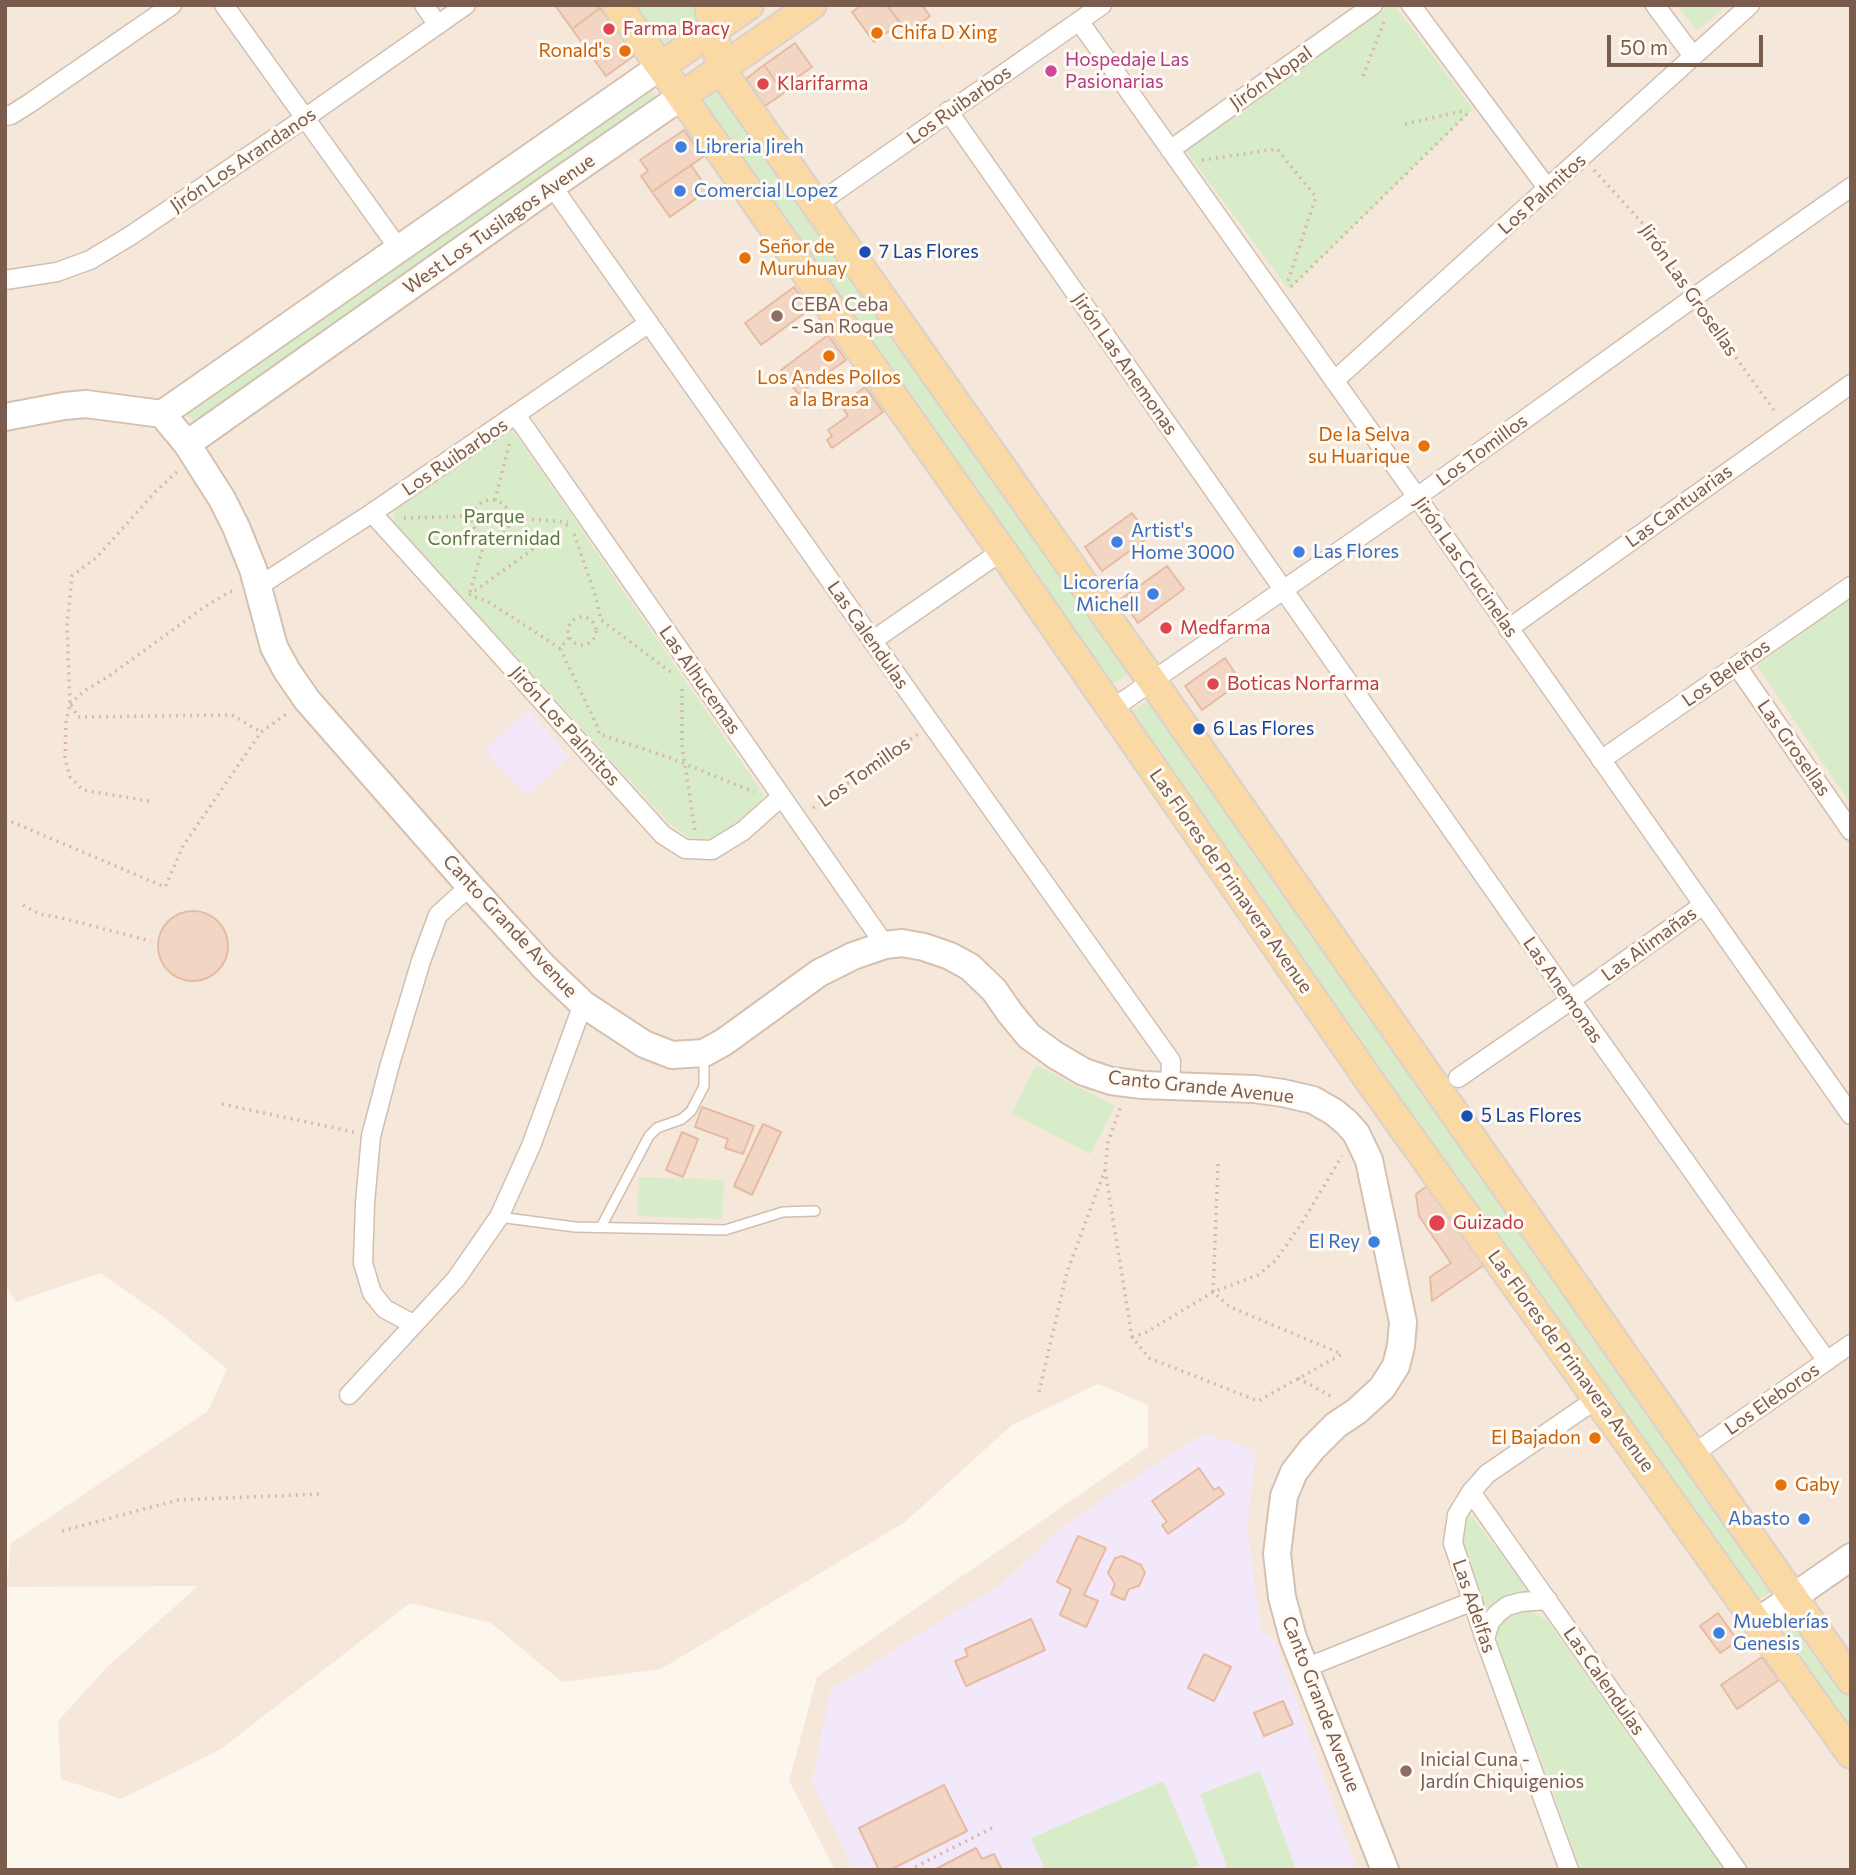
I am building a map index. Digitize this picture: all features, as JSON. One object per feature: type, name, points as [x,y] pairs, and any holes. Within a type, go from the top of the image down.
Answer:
[{"type":"main road","name":"Las Flores de Primavera Avenue","points":[[617,5],[1002,551],[1369,1080],[1851,1754]]},
{"type":"main road","name":"West Los Tusilagos Avenue","points":[[661,66],[712,18],[749,5]]},
{"type":"main road","name":"West Los Tusilagos Avenue","points":[[682,96],[812,5]]},
{"type":"main road","points":[[712,18],[720,69],[1851,1680]]},
{"type":"street","points":[[5,116],[30,103],[172,5]]},
{"type":"street","points":[[224,5],[399,249]]},
{"type":"street","points":[[424,5],[438,25]]},
{"type":"street","name":"Jirón Los Arandanos","points":[[5,280],[58,272],[90,260],[305,118],[466,5]]},
{"type":"street","name":"Los Ruibarbos","points":[[816,205],[1102,5]]},
{"type":"street","points":[[1411,5],[1548,189]]},
{"type":"street","points":[[1655,5],[1693,55]]},
{"type":"street","name":"Los Palmitos","points":[[1335,382],[1750,5]]},
{"type":"street","name":"Jirón Nopal","points":[[1170,150],[1380,9]]},
{"type":"street","name":"Jirón Las Crucinelas","points":[[1079,21],[1851,1115]]},
{"type":"street","name":"West Los Tusilagos Avenue","points":[[162,414],[661,66]]},
{"type":"street","name":"West Los Tusilagos Avenue","points":[[191,450],[552,186],[682,96]]},
{"type":"street","name":"Jirón Las Anemonas","points":[[948,111],[1302,617]]},
{"type":"street","name":"Las Calendulas","points":[[552,186],[1171,1061],[1170,1087]]},
{"type":"street","name":"Los Tomillos","points":[[1112,709],[1417,497],[1851,187]]},
{"type":"street","name":"Los Ruibarbos","points":[[259,586],[372,513],[649,323]]},
{"type":"street","name":"Las Cantuarias","points":[[1508,629],[1851,384]]},
{"type":"street","points":[[5,417],[86,404],[162,414]]},
{"type":"street","name":"Canto Grande Avenue","points":[[162,414],[191,450],[222,499],[259,586],[274,647],[307,700],[544,967],[583,1004],[644,1044],[672,1055],[704,1053],[724,1042],[819,973],[853,956],[884,945],[902,943],[950,956],[970,967],[994,990],[1029,1036],[1084,1072],[1129,1084],[1254,1089],[1283,1093],[1313,1100],[1334,1112],[1356,1133],[1369,1160],[1403,1322],[1401,1346],[1396,1366],[1382,1388],[1357,1411],[1336,1425],[1294,1472],[1284,1496],[1277,1554],[1280,1586],[1289,1626],[1385,1870]]},
{"type":"street","name":"Las Alhucemas","points":[[516,415],[771,796],[797,820],[884,945]]},
{"type":"street","name":"Jirón Los Palmitos","points":[[372,513],[663,835],[685,849],[712,850],[743,831],[771,796]]},
{"type":"street","points":[[872,641],[1002,551]]},
{"type":"street","name":"Los Beleños","points":[[1601,760],[1851,586]]},
{"type":"street","name":"Las Anemonas","points":[[1302,617],[1826,1361]]},
{"type":"street","name":"Las Grosellas","points":[[1737,666],[1851,831]]},
{"type":"street","points":[[413,1324],[385,1309],[372,1293],[363,1263],[371,1136],[421,961],[438,915],[470,886]]},
{"type":"street","name":"Las Alimañas","points":[[1458,1078],[1703,905]]},
{"type":"street","points":[[349,1395],[456,1279],[499,1217],[531,1146],[583,1004]]},
{"type":"street","name":"Los Eleboros","points":[[1693,1454],[1851,1344]]},
{"type":"street","name":"Las Adelfas","points":[[1569,1870],[1453,1543],[1457,1515],[1471,1492],[1487,1474],[1598,1398]]},
{"type":"street","name":"Las Calendulas","points":[[1471,1492],[1737,1870]]},
{"type":"street","points":[[1757,1622],[1851,1557]]},
{"type":"street","points":[[1485,1639],[1490,1622],[1507,1606],[1548,1600]]},
{"type":"street","points":[[1305,1668],[1472,1601]]},
{"type":"lane","points":[[601,1227],[649,1136],[657,1128],[681,1119],[691,1111],[704,1086],[704,1053]]},
{"type":"lane","points":[[499,1217],[575,1227],[725,1230],[783,1212],[815,1211]]},
{"type":"path","points":[[1363,76],[1380,9]]},
{"type":"path","points":[[1277,300],[1472,109],[1405,124]]},
{"type":"path","points":[[1202,160],[1277,149],[1316,197],[1288,281]]},
{"type":"path","name":"Jirón Las Grosellas","points":[[1582,157],[1646,227],[1693,298],[1788,429]]},
{"type":"path","points":[[495,500],[511,439]]},
{"type":"path","points":[[149,800],[83,790],[70,777],[65,758],[66,722],[70,704],[67,626],[72,576],[97,557],[191,450]]},
{"type":"path","points":[[495,500],[506,506],[511,518],[505,533],[498,537],[486,537],[476,531],[472,516],[480,503],[495,500]]},
{"type":"path","points":[[404,518],[472,516]]},
{"type":"path","points":[[511,518],[570,523]]},
{"type":"path","points":[[470,595],[570,523]]},
{"type":"path","points":[[570,523],[595,594],[601,620],[672,673]]},
{"type":"path","points":[[470,595],[486,537]]},
{"type":"path","points":[[70,704],[84,691],[220,597],[229,592],[259,586]]},
{"type":"path","points":[[470,595],[487,601],[560,648],[599,734],[771,796]]},
{"type":"path","points":[[576,617],[589,618],[595,624],[596,635],[586,645],[579,645],[569,638],[568,626],[576,617]]},
{"type":"path","points":[[595,624],[601,620]]},
{"type":"path","points":[[560,648],[569,638]]},
{"type":"path","points":[[682,681],[682,745],[696,835]]},
{"type":"path","points":[[5,819],[165,887],[183,846],[261,733],[307,700]]},
{"type":"path","points":[[70,704],[78,717],[232,715],[261,733]]},
{"type":"path","name":"Los Tomillos","points":[[797,820],[932,725]]},
{"type":"path","points":[[23,905],[39,914],[151,941]]},
{"type":"path","points":[[1039,1392],[1067,1272],[1105,1170],[1108,1142],[1129,1084]]},
{"type":"path","points":[[222,1104],[371,1136]]},
{"type":"path","points":[[1132,1337],[1144,1333],[1213,1292],[1258,1275],[1275,1261],[1300,1226],[1356,1133]]},
{"type":"path","points":[[1213,1292],[1218,1164]]},
{"type":"path","points":[[1105,1170],[1132,1337],[1149,1358],[1258,1401],[1342,1354],[1230,1307],[1213,1292]]},
{"type":"path","points":[[1297,1378],[1357,1411]]},
{"type":"path","points":[[62,1531],[178,1500],[321,1494]]},
{"type":"path","points":[[909,1870],[994,1827]]},
{"type":"shaded area","points":[[5,5],[1851,5],[1851,1870],[835,1870],[789,1781],[817,1677],[1148,1447],[1148,1405],[1098,1384],[1012,1425],[905,1522],[661,1669],[562,1682],[491,1623],[410,1603],[221,1749],[121,1799],[61,1779],[58,1721],[106,1668],[198,1586],[6,1587],[11,1543],[208,1411],[227,1369],[165,1318],[100,1273],[16,1302],[5,1285]]},
{"type":"shaded area","points":[[528,709],[569,757],[528,796],[485,751]]},
{"type":"shaded area","points":[[1204,1433],[1256,1451],[1247,1526],[1261,1631],[1274,1639],[1357,1870],[853,1870],[812,1781],[831,1689],[1001,1584],[1056,1532]]},
{"type":"green space","points":[[631,5],[693,5],[699,13],[697,20],[663,44],[657,42]]},
{"type":"green space","points":[[1394,5],[1473,109],[1289,290],[1186,151]]},
{"type":"green space","points":[[1677,5],[1727,5],[1698,30]]},
{"type":"green space","points":[[648,85],[661,104],[196,425],[187,415],[186,412]]},
{"type":"green space","points":[[718,86],[1129,671],[1128,675],[1111,684],[700,103],[701,98]]},
{"type":"green space","name":"Parque Confraternidad","points":[[512,429],[764,795],[759,807],[730,829],[706,840],[688,837],[669,823],[393,522],[396,508]]},
{"type":"green space","points":[[1851,598],[1851,804],[1757,665]]},
{"type":"green space","points":[[1150,703],[1773,1591],[1757,1599],[1752,1594],[1133,722],[1131,711]]},
{"type":"green space","points":[[1036,1065],[1115,1106],[1090,1154],[1012,1113]]},
{"type":"green space","points":[[639,1177],[724,1180],[722,1219],[637,1216]]},
{"type":"green space","points":[[1468,1512],[1532,1593],[1513,1593],[1497,1601],[1484,1618],[1461,1545]]},
{"type":"green space","points":[[1789,1608],[1851,1690],[1851,1732],[1775,1624]]},
{"type":"green space","points":[[1527,1609],[1547,1620],[1725,1870],[1581,1870],[1532,1735],[1497,1649],[1498,1626],[1512,1613]]},
{"type":"green space","points":[[1260,1771],[1296,1870],[1228,1870],[1200,1794]]},
{"type":"green space","points":[[1163,1781],[1199,1865],[1188,1870],[1045,1870],[1031,1838]]},
{"type":"building","points":[[555,5],[598,5],[600,8],[572,29]]},
{"type":"building","name":"Chifa D Xing","points":[[862,5],[887,5],[900,23],[874,42],[852,12]]},
{"type":"building","points":[[887,5],[922,5],[930,16],[908,33]]},
{"type":"building","points":[[600,8],[635,55],[606,76],[572,29]]},
{"type":"building","points":[[795,43],[812,67],[781,89],[764,65]]},
{"type":"building","name":"Klarifarma","points":[[764,65],[784,93],[765,106],[746,79]]},
{"type":"building","points":[[684,130],[703,157],[652,192],[641,176],[648,171],[640,160]]},
{"type":"building","name":"Comercial Lopez","points":[[691,165],[708,190],[670,217],[652,192]]},
{"type":"building","name":"CEBA Ceba - San Roque","points":[[794,287],[810,309],[761,345],[745,323]]},
{"type":"building","points":[[828,335],[846,360],[798,394],[781,370]]},
{"type":"building","points":[[865,387],[883,412],[832,448],[827,440],[832,436],[828,430],[848,416],[841,405]]},
{"type":"building","name":"Artist's Home 3000","points":[[1132,513],[1149,537],[1102,571],[1085,547]]},
{"type":"building","name":"Licorería Michell","points":[[1167,566],[1184,589],[1138,623],[1121,599]]},
{"type":"building","name":"Boticas Norfarma","points":[[1225,658],[1241,682],[1202,710],[1185,686]]},
{"type":"building","points":[[193,911],[218,921],[228,946],[218,971],[193,981],[168,971],[158,946],[168,921]]},
{"type":"building","points":[[702,1107],[754,1126],[743,1154],[725,1148],[728,1139],[695,1127]]},
{"type":"building","points":[[763,1124],[781,1132],[752,1195],[734,1186]]},
{"type":"building","points":[[682,1132],[698,1139],[683,1177],[666,1170]]},
{"type":"building","points":[[1427,1186],[1484,1265],[1432,1301],[1430,1277],[1451,1263],[1419,1216],[1416,1194]]},
{"type":"building","points":[[1199,1468],[1214,1490],[1219,1487],[1224,1494],[1168,1534],[1162,1525],[1167,1522],[1152,1501]]},
{"type":"building","points":[[1078,1536],[1106,1548],[1084,1595],[1098,1601],[1086,1627],[1060,1615],[1071,1589],[1057,1582]]},
{"type":"building","points":[[1122,1556],[1141,1565],[1145,1573],[1139,1586],[1129,1589],[1124,1600],[1111,1594],[1115,1584],[1108,1573],[1115,1558]]},
{"type":"building","name":"Mueblerías Genesis","points":[[1718,1613],[1738,1641],[1720,1653],[1700,1626]]},
{"type":"building","points":[[1031,1619],[1045,1650],[966,1686],[955,1661],[968,1656],[965,1649]]},
{"type":"building","points":[[1204,1654],[1231,1667],[1214,1701],[1188,1688]]},
{"type":"building","points":[[1762,1657],[1779,1680],[1737,1709],[1721,1685]]},
{"type":"building","points":[[1283,1701],[1293,1724],[1264,1736],[1254,1713]]},
{"type":"building","points":[[944,1785],[967,1831],[890,1870],[879,1870],[859,1828]]},
{"type":"building","points":[[976,1848],[982,1859],[994,1854],[1002,1870],[934,1870]]},
{"type":"place","name":"Farma Bracy","points":[[609,29]]},
{"type":"place","name":"Chifa D Xing","points":[[877,33]]},
{"type":"place","name":"Ronald's","points":[[625,51]]},
{"type":"place","name":"Hospedaje Las Pasionarias","points":[[1051,71]]},
{"type":"place","name":"Klarifarma","points":[[763,84]]},
{"type":"place","name":"Libreria Jireh","points":[[681,147]]},
{"type":"place","name":"Comercial Lopez","points":[[680,191]]},
{"type":"place","name":"7 Las Flores","points":[[865,252]]},
{"type":"place","name":"Señor de Muruhuay","points":[[745,258]]},
{"type":"place","name":"CEBA Ceba - San Roque","points":[[777,316]]},
{"type":"place","name":"Los Andes Pollos a la Brasa","points":[[829,356]]},
{"type":"place","name":"De la Selva su Huarique","points":[[1424,446]]},
{"type":"place","name":"Artist's Home 3000","points":[[1117,542]]},
{"type":"place","name":"Las Flores","points":[[1299,552]]},
{"type":"place","name":"Licorería Michell","points":[[1153,594]]},
{"type":"place","name":"Medfarma","points":[[1166,628]]},
{"type":"place","name":"Boticas Norfarma","points":[[1213,684]]},
{"type":"place","name":"6 Las Flores","points":[[1199,729]]},
{"type":"place","name":"5 Las Flores","points":[[1467,1116]]},
{"type":"place","name":"Guizado","points":[[1437,1223]]},
{"type":"place","name":"El Rey","points":[[1374,1242]]},
{"type":"place","name":"El Bajadon","points":[[1595,1438]]},
{"type":"place","name":"Gaby","points":[[1781,1485]]},
{"type":"place","name":"Abasto","points":[[1804,1519]]},
{"type":"place","name":"Mueblerías Genesis","points":[[1719,1633]]},
{"type":"place","name":"Inicial Cuna - Jardín Chiquigenios","points":[[1406,1771]]}]
